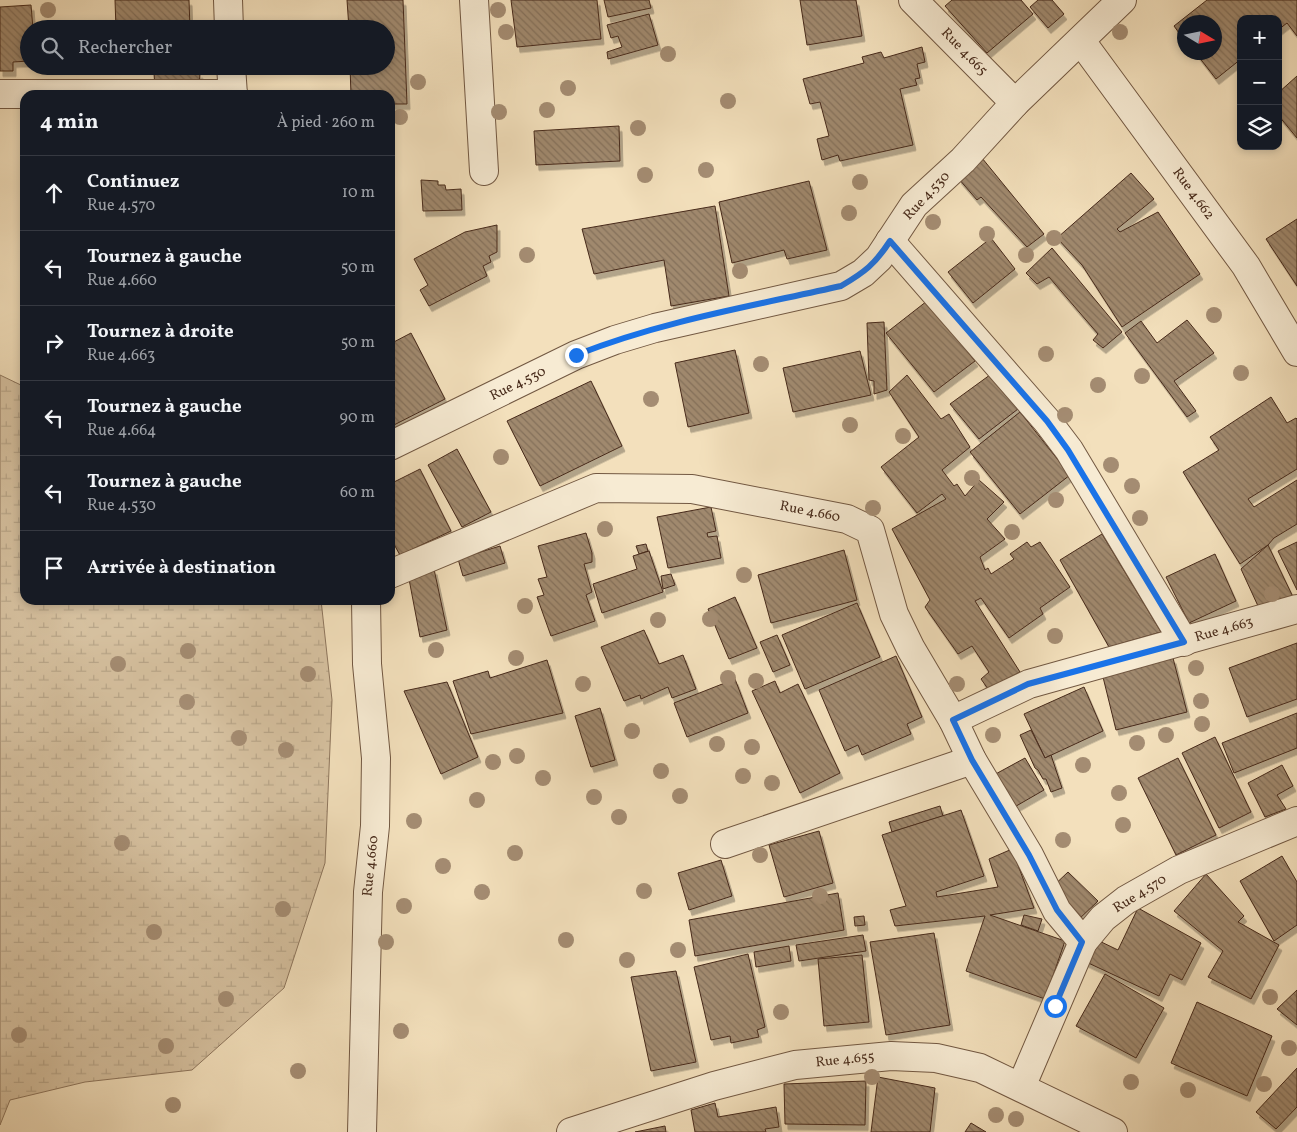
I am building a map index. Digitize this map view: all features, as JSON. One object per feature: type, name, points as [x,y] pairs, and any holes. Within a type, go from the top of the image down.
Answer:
[{"type":"street","points":[[228,0],[229,20]]},
{"type":"street","points":[[474,0],[484,171]]},
{"type":"street","name":"Rue 4.665","points":[[913,0],[1015,103]]},
{"type":"street","name":"Rue 4.530","points":[[395,444],[576,355],[615,340],[655,328],[841,286],[863,273],[879,258],[914,205],[963,160],[1015,103],[1122,0]]},
{"type":"street","name":"Rue 4.662","points":[[1081,41],[1246,266],[1297,352]]},
{"type":"street","points":[[232,75],[233,90]]},
{"type":"street","points":[[0,94],[20,94]]},
{"type":"street","points":[[890,241],[1047,421],[1068,450],[1184,642]]},
{"type":"street","name":"Rue 4.660","points":[[395,572],[596,488],[692,489],[848,519],[870,530],[894,614],[912,649],[953,720],[972,760],[1029,855],[1057,910],[1082,942]]},
{"type":"street","name":"Rue 4.660","points":[[362,1132],[368,892],[375,826],[376,758],[367,664],[366,605]]},
{"type":"street","name":"Rue 4.663","points":[[953,720],[1028,684],[1297,609]]},
{"type":"street","points":[[725,844],[972,760]]},
{"type":"street","name":"Rue 4.570","points":[[1021,1087],[1082,942],[1103,918],[1126,900],[1179,870],[1297,821]]},
{"type":"street","name":"Rue 4.655","points":[[571,1132],[714,1086],[795,1065],[891,1056],[936,1058],[980,1068],[1113,1132]]},
{"type":"green space","points":[[0,375],[20,385],[20,605],[322,605],[332,700],[325,863],[284,988],[192,1070],[85,1082],[10,1100],[0,1125]]},
{"type":"building","points":[[115,0],[189,0],[190,20],[116,20]]},
{"type":"building","points":[[347,0],[403,0],[407,104],[395,104],[395,90],[351,90],[350,75],[395,75],[395,20],[348,20]]},
{"type":"building","points":[[511,0],[597,0],[601,39],[517,47]]},
{"type":"building","points":[[604,0],[649,0],[651,8],[608,17]]},
{"type":"building","points":[[800,0],[856,0],[862,36],[807,45]]},
{"type":"building","points":[[952,0],[1021,0],[1033,14],[987,53],[945,6]]},
{"type":"building","points":[[1038,0],[1052,0],[1064,14],[1048,28],[1030,7]]},
{"type":"building","points":[[1207,0],[1297,0],[1297,36],[1287,23],[1282,27],[1282,15],[1237,15],[1237,62],[1216,79],[1201,60],[1222,60],[1222,15],[1188,15]]},
{"type":"building","points":[[31,5],[32,20],[20,20],[20,62],[13,62],[13,71],[0,71],[0,7]]},
{"type":"building","points":[[649,14],[658,45],[608,59],[607,52],[622,47],[618,36],[611,38],[607,25]]},
{"type":"building","points":[[922,47],[925,62],[917,64],[920,78],[915,79],[917,85],[900,89],[913,145],[840,161],[838,155],[822,160],[817,139],[829,136],[820,102],[810,104],[803,79],[864,63],[862,57],[881,52],[884,58]]},
{"type":"building","points":[[154,75],[200,75],[199,89],[155,89]]},
{"type":"building","points":[[1297,76],[1297,138],[1282,120],[1282,89]]},
{"type":"building","points":[[619,126],[620,161],[536,165],[534,131]]},
{"type":"building","points":[[982,158],[1044,234],[1027,247],[981,197],[977,200],[958,178]]},
{"type":"building","points":[[1131,173],[1154,199],[1117,229],[1120,232],[1158,212],[1200,274],[1122,327],[1082,265],[1057,238]]},
{"type":"building","points":[[421,180],[438,181],[438,185],[445,185],[446,190],[461,189],[462,210],[423,211]]},
{"type":"building","points":[[809,181],[827,250],[787,259],[784,250],[732,263],[719,202]]},
{"type":"building","points":[[715,206],[729,296],[671,306],[664,260],[594,274],[582,229]]},
{"type":"building","points":[[1297,219],[1297,286],[1266,239]]},
{"type":"building","points":[[497,225],[497,252],[489,256],[491,262],[483,266],[487,276],[429,306],[420,290],[428,285],[414,259],[465,232]]},
{"type":"building","points":[[991,238],[1015,269],[973,303],[948,272]]},
{"type":"building","points":[[1052,248],[1122,332],[1103,348],[1093,340],[1098,334],[1049,277],[1037,284],[1026,273]]},
{"type":"building","points":[[927,301],[975,361],[934,392],[886,333]]},
{"type":"building","points":[[1187,320],[1214,353],[1174,381],[1196,411],[1187,417],[1125,333],[1141,321],[1157,343]]},
{"type":"building","points":[[884,322],[887,390],[874,394],[874,381],[869,380],[867,323]]},
{"type":"building","points":[[411,333],[445,399],[395,424],[395,341]]},
{"type":"building","points":[[735,350],[749,413],[688,427],[675,363]]},
{"type":"building","points":[[860,351],[871,395],[793,412],[783,368]]},
{"type":"building","points":[[994,372],[1018,409],[979,439],[950,404]]},
{"type":"building","points":[[907,375],[941,419],[949,414],[970,447],[942,470],[954,486],[957,484],[965,496],[979,480],[1004,502],[987,519],[1005,539],[980,557],[985,570],[988,568],[991,574],[1014,559],[1010,554],[1027,542],[1031,547],[1040,542],[1070,587],[1040,608],[1043,614],[1009,638],[981,598],[975,601],[1020,672],[988,689],[981,679],[989,672],[972,646],[958,654],[925,607],[930,600],[892,529],[946,499],[942,494],[917,513],[881,467],[919,437],[889,392]]},
{"type":"building","points":[[591,381],[622,446],[540,486],[507,421]]},
{"type":"building","points":[[1271,397],[1287,423],[1297,419],[1297,469],[1248,499],[1254,507],[1297,480],[1297,524],[1274,538],[1268,545],[1240,564],[1183,472],[1219,450],[1210,437]]},
{"type":"building","points":[[1020,412],[1070,475],[1020,514],[970,452]]},
{"type":"building","points":[[457,449],[491,512],[462,527],[428,465]]},
{"type":"building","points":[[420,469],[451,531],[400,555],[395,546],[395,482]]},
{"type":"building","points":[[711,507],[716,531],[707,533],[708,537],[717,536],[721,558],[668,568],[657,517]]},
{"type":"building","points":[[586,533],[592,553],[592,562],[584,564],[592,592],[586,595],[595,621],[551,636],[537,597],[544,595],[538,579],[547,577],[538,546]]},
{"type":"building","points":[[1102,534],[1161,632],[1109,647],[1060,560]]},
{"type":"building","points":[[1297,542],[1297,590],[1278,551]]},
{"type":"building","points":[[646,544],[648,551],[639,554],[636,546]]},
{"type":"building","points":[[1268,545],[1294,599],[1258,606],[1241,569]]},
{"type":"building","points":[[500,546],[505,563],[463,576],[458,559]]},
{"type":"building","points":[[844,550],[857,600],[771,623],[758,575]]},
{"type":"building","points":[[649,551],[663,592],[602,613],[593,584],[637,569],[633,556]]},
{"type":"building","points":[[1215,554],[1236,601],[1189,623],[1166,577]]},
{"type":"building","points":[[434,569],[447,630],[420,637],[409,579]]},
{"type":"building","points":[[671,574],[675,585],[663,589],[661,576]]},
{"type":"building","points":[[735,597],[757,648],[729,659],[708,609]]},
{"type":"building","points":[[857,603],[880,657],[805,689],[782,635]]},
{"type":"building","points":[[644,630],[659,664],[683,655],[696,689],[672,698],[668,687],[641,699],[640,695],[624,701],[601,647]]},
{"type":"building","points":[[777,635],[790,665],[773,672],[760,642]]},
{"type":"building","points":[[1297,643],[1297,699],[1247,717],[1229,668]]},
{"type":"building","points":[[896,656],[922,717],[907,724],[911,734],[862,755],[858,745],[845,751],[819,690]]},
{"type":"building","points":[[1173,658],[1187,712],[1116,730],[1103,677]]},
{"type":"building","points":[[547,660],[563,713],[471,734],[453,681],[488,671],[490,678]]},
{"type":"building","points":[[735,679],[748,713],[687,737],[674,703]]},
{"type":"building","points":[[775,681],[780,693],[798,684],[840,773],[800,793],[752,691]]},
{"type":"building","points":[[447,682],[478,757],[441,774],[404,691]]},
{"type":"building","points":[[1084,687],[1103,731],[1045,758],[1024,714]]},
{"type":"building","points":[[600,708],[615,760],[591,767],[575,716]]},
{"type":"building","points":[[1297,713],[1297,748],[1234,773],[1222,743]]},
{"type":"building","points":[[1031,730],[1045,758],[1051,755],[1062,788],[1051,792],[1046,779],[1043,779],[1035,768],[1020,735]]},
{"type":"building","points":[[1215,737],[1251,812],[1219,828],[1182,753]]},
{"type":"building","points":[[1025,758],[1044,790],[1011,809],[992,776]]},
{"type":"building","points":[[1178,758],[1216,835],[1176,855],[1138,778]]},
{"type":"building","points":[[1282,765],[1293,786],[1277,795],[1286,809],[1265,817],[1248,783]]},
{"type":"building","points":[[940,806],[943,816],[892,832],[889,822]]},
{"type":"building","points":[[961,810],[984,876],[936,892],[937,897],[998,887],[989,859],[1012,849],[1034,908],[990,915],[1065,941],[1045,999],[966,971],[985,916],[895,926],[890,910],[906,906],[882,835]]},
{"type":"building","points":[[819,831],[833,883],[784,897],[769,845]]},
{"type":"building","points":[[1282,856],[1297,882],[1297,925],[1274,941],[1240,881]]},
{"type":"building","points":[[721,860],[732,896],[689,910],[678,873]]},
{"type":"building","points":[[1068,872],[1098,901],[1077,921],[1048,891]]},
{"type":"building","points":[[1206,874],[1244,916],[1238,922],[1279,945],[1251,999],[1208,977],[1223,951],[1174,911]]},
{"type":"building","points":[[838,893],[844,930],[695,956],[689,920]]},
{"type":"building","points":[[1138,908],[1201,943],[1182,980],[1170,974],[1159,996],[1084,961],[1095,939],[1118,950]]},
{"type":"building","points":[[1024,915],[1042,919],[1038,931],[1021,925]]},
{"type":"building","points":[[864,916],[865,925],[855,926],[854,917]]},
{"type":"building","points":[[934,933],[950,1025],[886,1035],[870,942]]},
{"type":"building","points":[[863,935],[866,951],[799,961],[796,945]]},
{"type":"building","points":[[789,946],[791,961],[756,967],[754,952]]},
{"type":"building","points":[[748,954],[765,1027],[757,1030],[759,1037],[731,1043],[730,1036],[711,1040],[694,967]]},
{"type":"building","points":[[862,955],[869,1022],[824,1026],[818,959]]},
{"type":"building","points":[[676,971],[696,1062],[651,1071],[631,977]]},
{"type":"building","points":[[1105,974],[1164,1008],[1136,1058],[1076,1026]]},
{"type":"building","points":[[1297,990],[1297,1025],[1277,1009]]},
{"type":"building","points":[[1197,1002],[1272,1036],[1247,1096],[1171,1063]]},
{"type":"building","points":[[1297,1068],[1297,1107],[1276,1129],[1256,1112]]},
{"type":"building","points":[[878,1077],[935,1088],[930,1132],[871,1132]]},
{"type":"building","points":[[866,1081],[865,1125],[785,1124],[784,1084]]},
{"type":"building","points":[[715,1103],[718,1117],[776,1107],[779,1127],[765,1129],[766,1132],[695,1132],[691,1110]]},
{"type":"building","points":[[971,1123],[986,1132],[965,1132]]},
{"type":"building","points":[[665,1126],[666,1132],[635,1132]]},
{"type":"route","points":[[576,355],[615,340],[655,328],[841,286],[863,273],[879,258],[890,241],[1047,421],[1068,450],[1184,642],[1028,684],[953,720],[972,760],[1029,855],[1057,910],[1082,942],[1055,1006]]}]
